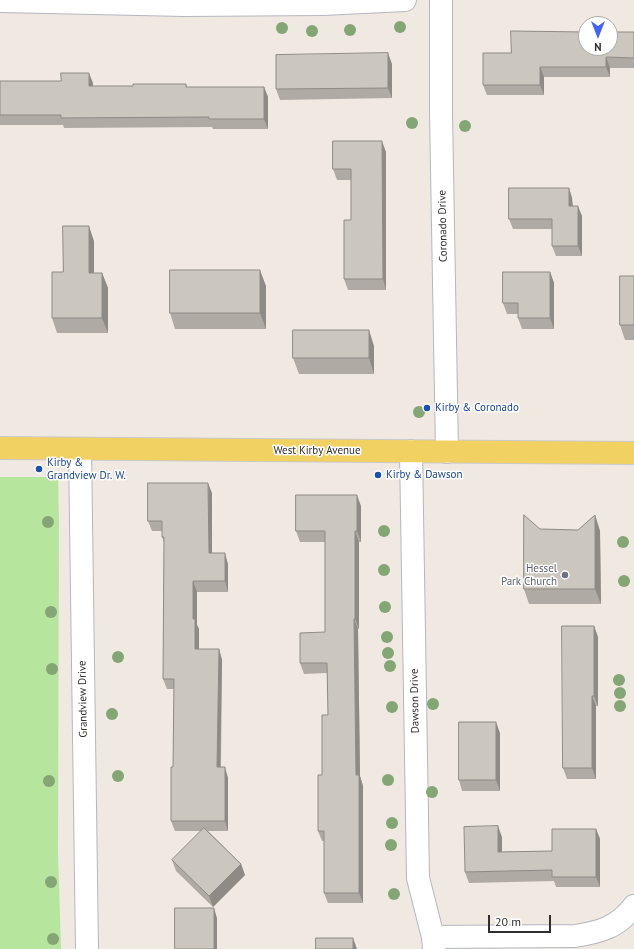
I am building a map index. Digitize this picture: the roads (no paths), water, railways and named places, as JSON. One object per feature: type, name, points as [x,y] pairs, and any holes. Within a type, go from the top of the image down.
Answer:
[{"type":"main road","name":"West Kirby Avenue","points":[[0,448],[634,453]]},
{"type":"street","points":[[0,1],[193,5],[323,4],[404,0]]},
{"type":"street","name":"Coronado Drive","points":[[441,0],[441,112],[447,452]]},
{"type":"street","name":"Grandview Drive","points":[[80,449],[87,949]]},
{"type":"street","name":"Dawson Drive","points":[[411,451],[418,878],[434,943]]},
{"type":"street","points":[[434,943],[575,936],[596,933],[610,927],[626,916],[634,906]]},
{"type":"place","name":"Kirby & Coronado","points":[[427,408]]},
{"type":"place","name":"Kirby & Grandview Dr. W.","points":[[39,469]]},
{"type":"place","name":"Kirby & Dawson","points":[[378,475]]},
{"type":"place","name":"Hessel Park Church","points":[[565,575]]}]
